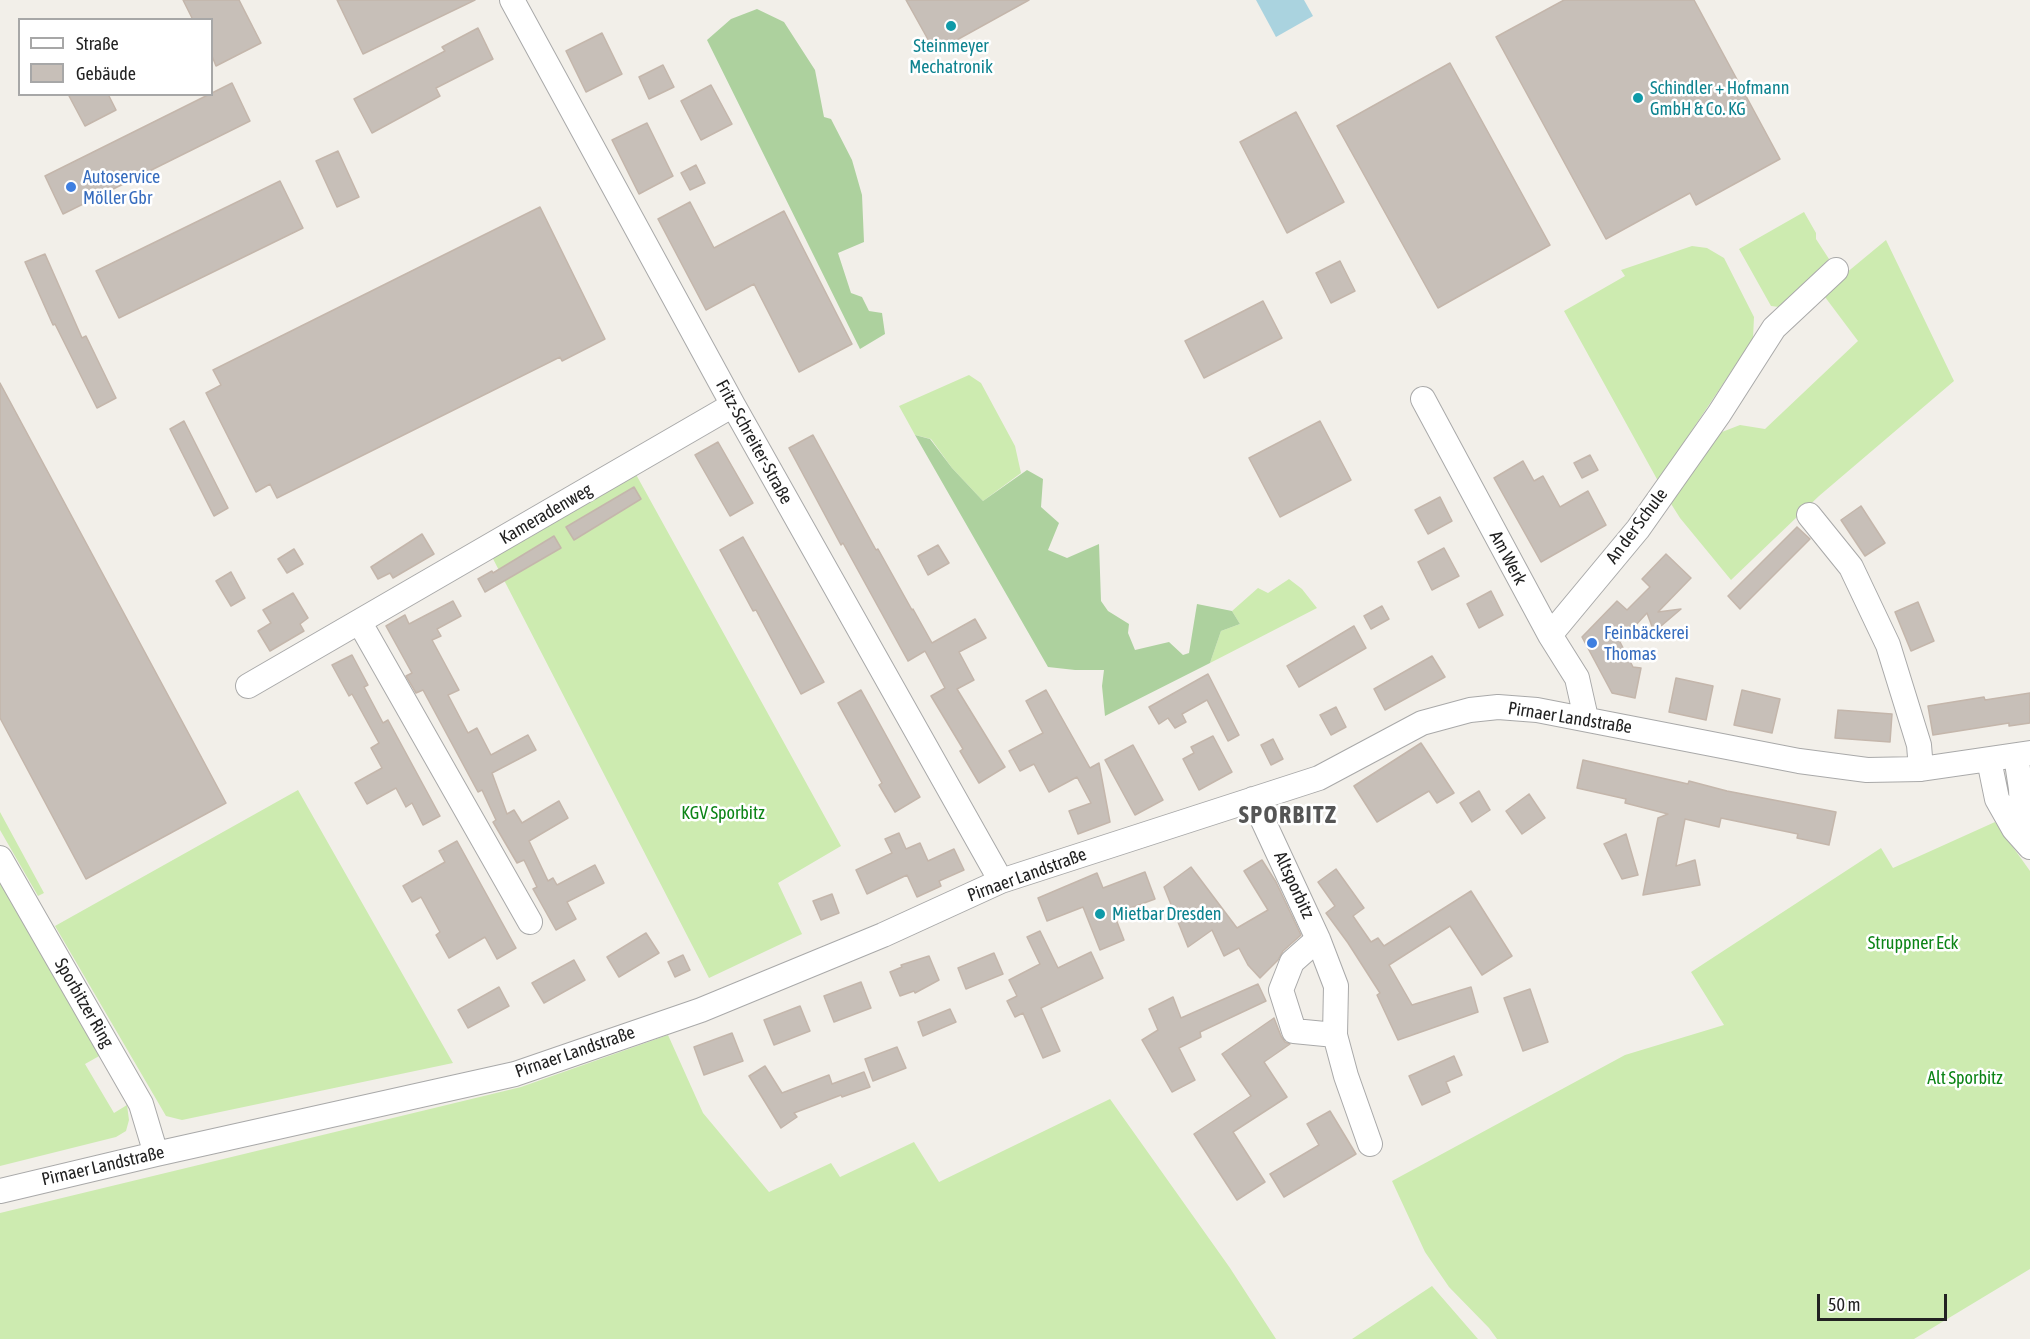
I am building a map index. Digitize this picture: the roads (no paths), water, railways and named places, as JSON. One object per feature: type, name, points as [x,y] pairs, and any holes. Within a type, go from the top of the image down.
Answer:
[{"type":"street","name":"Fritz-Schreiter-Straße","points":[[513,0],[733,405],[1001,881]]},
{"type":"street","name":"An der Schule","points":[[1550,635],[1638,530],[1719,414],[1774,328],[1836,270]]},
{"type":"street","name":"Am Werk","points":[[1423,399],[1550,635],[1577,678],[1586,718]]},
{"type":"street","name":"Kameradenweg","points":[[248,686],[733,405]]},
{"type":"street","points":[[1809,515],[1851,567],[1888,645],[1919,745],[1921,769]]},
{"type":"street","points":[[360,623],[530,922]]},
{"type":"street","name":"Pirnaer Landstraße","points":[[0,1191],[515,1074],[701,1010],[883,935],[1001,881],[1319,778],[1422,723],[1470,710],[1498,707],[1537,710],[1799,762],[1867,770],[1921,769],[2023,754]]},
{"type":"street","points":[[2023,754],[2022,811],[2030,846]]},
{"type":"street","points":[[1989,760],[1997,799],[2014,828],[2030,846]]},
{"type":"street","name":"Altsporbitz","points":[[1253,799],[1318,939],[1336,986],[1335,1035],[1346,1076],[1370,1144]]},
{"type":"street","name":"Sporbitzer Ring","points":[[0,858],[141,1104],[156,1154]]},
{"type":"street","name":"Altsporbitz","points":[[1318,939],[1292,962],[1281,990],[1294,1031],[1335,1035]]},
{"type":"water","points":[[1256,0],[1304,0],[1313,16],[1276,37]]},
{"type":"place","name":"Steinmeyer Mechatronik","points":[[951,26]]},
{"type":"place","name":"Schindler + Hofmann GmbH & Co. KG","points":[[1638,98]]},
{"type":"place","name":"Autoservice Möller Gbr","points":[[71,187]]},
{"type":"place","name":"Feinbäckerei Thomas","points":[[1592,643]]},
{"type":"place","name":"Mietbar Dresden","points":[[1100,914]]},
{"type":"district","name":"SPORBITZ","points":[[1288,815]]},
{"type":"park label","name":"KGV Sporbitz","points":[[723,813]]},
{"type":"park label","name":"Struppner Eck","points":[[1913,943]]},
{"type":"park label","name":"Alt Sporbitz","points":[[1965,1078]]}]
